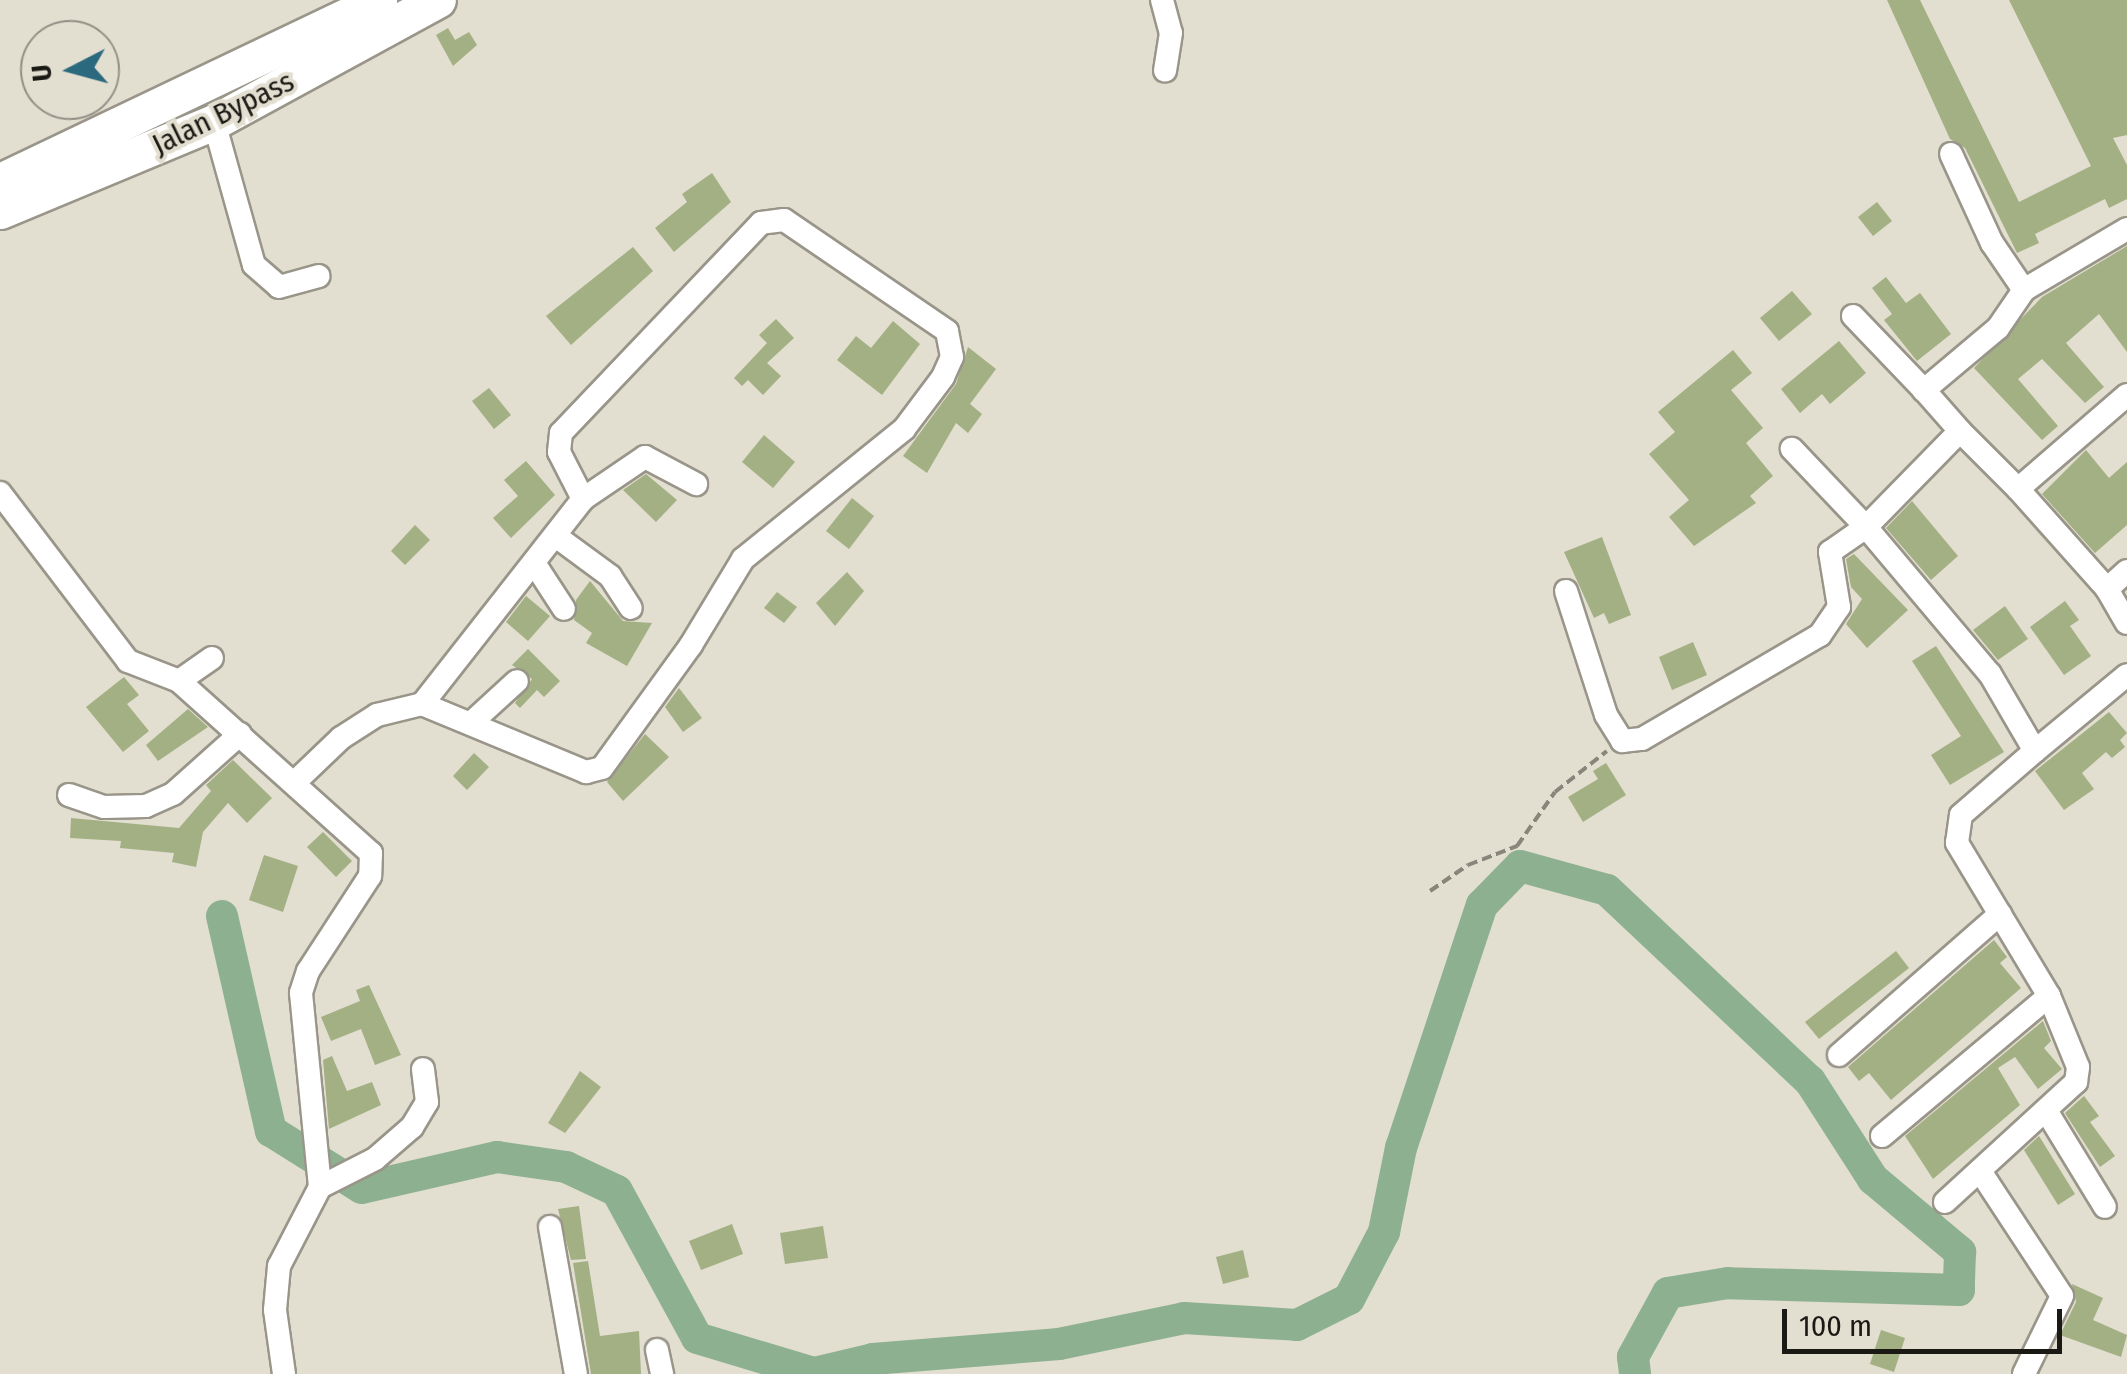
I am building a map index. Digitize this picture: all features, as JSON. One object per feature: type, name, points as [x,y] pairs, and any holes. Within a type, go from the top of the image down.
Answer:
[{"type":"highway","name":"Jalan Bypass","points":[[0,180],[380,0]]},
{"type":"highway","name":"Jalan Bypass","points":[[0,210],[214,122],[438,0]]},
{"type":"street","points":[[1162,0],[1171,33],[1165,71]]},
{"type":"street","points":[[214,122],[254,266],[279,287],[318,276]]},
{"type":"street","points":[[1950,154],[1992,244],[2024,290]]},
{"type":"street","points":[[422,704],[586,772],[602,768],[690,646],[742,559],[904,429],[944,377],[952,357],[947,331],[784,220],[768,218],[561,434],[559,452],[583,500]]},
{"type":"street","points":[[1924,390],[1998,328],[2024,290],[2127,229]]},
{"type":"street","points":[[1853,316],[2018,489],[2107,589],[2127,622]]},
{"type":"street","points":[[2018,489],[2127,395]]},
{"type":"street","points":[[1566,591],[1606,715],[1622,741],[1642,740],[1830,626],[1839,608],[1830,552],[1866,527],[1960,432]]},
{"type":"street","points":[[1792,450],[1866,527],[1981,661],[2035,751]]},
{"type":"street","points":[[295,782],[341,738],[378,716],[422,704],[536,566],[583,500],[645,457],[696,484]]},
{"type":"street","points":[[0,493],[128,662],[179,682],[365,843],[372,864],[300,993],[315,1131],[325,1179],[279,1266],[275,1310],[284,1374]]},
{"type":"street","points":[[557,537],[610,576],[630,608]]},
{"type":"street","points":[[536,566],[564,609]]},
{"type":"street","points":[[2107,589],[2127,571]]},
{"type":"street","points":[[179,682],[212,658]]},
{"type":"street","points":[[1944,1202],[2047,1112],[2076,1082],[2078,1068],[2049,996],[1957,843],[1956,828],[1961,815],[2127,675]]},
{"type":"street","points":[[470,722],[517,681]]},
{"type":"street","points":[[69,795],[104,806],[146,806],[174,794],[240,734]]},
{"type":"street","points":[[1839,1054],[2000,914]]},
{"type":"street","points":[[1882,1136],[2049,996]]},
{"type":"street","points":[[325,1179],[375,1159],[412,1128],[427,1102],[422,1068]]},
{"type":"street","points":[[2047,1112],[2105,1207]]},
{"type":"street","points":[[1980,1171],[2062,1296],[2024,1374]]},
{"type":"street","points":[[550,1228],[576,1374]]},
{"type":"street","points":[[658,1350],[662,1374]]},
{"type":"path","points":[[1430,890],[1468,865],[1516,846],[1566,780],[1622,741]]},
{"type":"building","points":[[1887,0],[1920,0],[2019,202],[2091,166],[2009,0],[2127,0],[2127,135],[2113,138],[2127,165],[2127,199],[2109,208],[2105,199],[2035,234],[2039,243],[2017,253],[1965,148],[1950,139]]},
{"type":"building","points":[[448,28],[455,40],[469,32],[477,45],[453,66],[436,35]]},
{"type":"building","points":[[712,173],[731,202],[674,252],[655,228],[687,202],[682,194]]},
{"type":"building","points":[[1877,202],[1892,221],[1873,236],[1858,217]]},
{"type":"building","points":[[2127,246],[2127,352],[2099,314],[2066,343],[2104,387],[2085,403],[2042,359],[2018,379],[2058,426],[2042,440],[1974,368],[2042,297]]},
{"type":"building","points":[[633,247],[653,271],[571,345],[546,316]]},
{"type":"building","points":[[1886,277],[1906,303],[1920,293],[1951,334],[1917,361],[1884,320],[1892,314],[1872,288]]},
{"type":"building","points":[[1792,291],[1812,314],[1779,341],[1760,318]]},
{"type":"building","points":[[776,319],[794,338],[767,363],[781,376],[763,395],[748,380],[742,386],[734,378],[767,343],[759,335]]},
{"type":"building","points":[[893,321],[920,344],[882,395],[837,360],[856,336],[871,348]]},
{"type":"building","points":[[1839,341],[1866,373],[1830,404],[1822,394],[1800,413],[1781,389]]},
{"type":"building","points":[[968,347],[996,369],[970,404],[982,414],[968,433],[956,423],[927,473],[903,456],[956,384]]},
{"type":"building","points":[[1733,350],[1752,373],[1731,390],[1763,428],[1746,443],[1773,476],[1750,496],[1756,503],[1694,546],[1669,517],[1689,500],[1649,454],[1675,432],[1658,412]]},
{"type":"building","points":[[489,388],[511,415],[494,429],[472,401]]},
{"type":"building","points":[[764,435],[795,462],[773,488],[742,462]]},
{"type":"building","points":[[2086,450],[2109,478],[2127,462],[2127,525],[2095,553],[2042,494]]},
{"type":"building","points":[[526,461],[555,495],[511,538],[493,518],[518,496],[504,480]]},
{"type":"building","points":[[646,474],[677,500],[656,522],[623,490]]},
{"type":"building","points":[[852,498],[874,516],[849,549],[826,531]]},
{"type":"building","points":[[1912,501],[1958,556],[1931,580],[1886,528]]},
{"type":"building","points":[[415,525],[430,540],[405,565],[391,551]]},
{"type":"building","points":[[1602,537],[1631,615],[1609,624],[1604,613],[1594,618],[1564,552]]},
{"type":"building","points":[[1854,554],[1908,610],[1867,648],[1846,624],[1862,599],[1851,587],[1846,559]]},
{"type":"building","points":[[847,572],[864,591],[835,626],[816,603]]},
{"type":"building","points":[[590,581],[623,621],[652,623],[627,666],[586,643],[592,633],[574,620],[576,600]]},
{"type":"building","points":[[777,592],[797,607],[784,623],[764,608]]},
{"type":"building","points":[[526,596],[550,616],[528,641],[506,622]]},
{"type":"building","points":[[2065,601],[2079,620],[2070,626],[2091,656],[2064,675],[2030,627]]},
{"type":"building","points":[[2005,606],[2028,639],[1998,660],[1973,630]]},
{"type":"building","points":[[1693,642],[1707,675],[1672,690],[1659,657]]},
{"type":"building","points":[[1936,646],[2004,752],[1950,785],[1931,755],[1961,736],[1912,661]]},
{"type":"building","points":[[528,649],[560,681],[544,697],[537,690],[520,708],[515,703],[532,679],[512,665]]},
{"type":"building","points":[[124,677],[139,695],[127,704],[149,731],[123,752],[86,707]]},
{"type":"building","points":[[679,688],[702,718],[683,732],[665,707]]},
{"type":"building","points":[[188,709],[208,727],[158,761],[146,745]]},
{"type":"building","points":[[2109,712],[2127,733],[2120,740],[2125,747],[2112,758],[2106,752],[2082,773],[2094,789],[2064,810],[2035,771]]},
{"type":"building","points":[[645,734],[669,757],[623,801],[607,782]]},
{"type":"building","points":[[474,753],[489,767],[467,790],[453,776]]},
{"type":"building","points":[[233,760],[272,798],[247,823],[228,803],[203,832],[196,867],[172,862],[174,853],[120,848],[121,841],[70,838],[71,818],[179,828],[211,791],[206,785]]},
{"type":"building","points":[[1606,763],[1626,795],[1583,822],[1568,797],[1598,779],[1593,771]]},
{"type":"building","points":[[323,832],[352,861],[336,877],[307,847]]},
{"type":"building","points":[[264,855],[298,866],[283,912],[249,900]]},
{"type":"building","points":[[1994,940],[2007,957],[2000,963],[2021,988],[1891,1100],[1869,1073],[1859,1081],[1848,1067]]},
{"type":"building","points":[[1896,951],[1909,968],[1819,1039],[1805,1022]]},
{"type":"building","points":[[369,985],[401,1055],[375,1065],[361,1029],[331,1041],[321,1017],[360,1001],[356,990]]},
{"type":"building","points":[[2043,1021],[2051,1041],[2044,1048],[2062,1069],[2038,1089],[2015,1057],[1998,1068],[2020,1105],[1933,1179],[1905,1136]]},
{"type":"building","points":[[332,1056],[347,1091],[372,1082],[381,1105],[329,1129],[323,1060]]},
{"type":"building","points":[[580,1071],[601,1087],[565,1133],[548,1123]]},
{"type":"building","points":[[2084,1096],[2099,1116],[2090,1122],[2115,1156],[2100,1167],[2065,1113]]},
{"type":"building","points":[[2039,1136],[2075,1194],[2058,1205],[2024,1150]]},
{"type":"building","points":[[579,1206],[586,1259],[571,1260],[558,1209]]},
{"type":"building","points":[[732,1224],[743,1254],[701,1270],[689,1241]]},
{"type":"building","points":[[823,1226],[828,1258],[785,1264],[780,1233]]},
{"type":"building","points":[[1243,1250],[1249,1277],[1223,1284],[1216,1257]]},
{"type":"building","points":[[588,1261],[600,1336],[639,1331],[641,1374],[591,1374],[573,1263]]},
{"type":"building","points":[[2072,1284],[2103,1298],[2093,1320],[2127,1335],[2121,1357],[2060,1335],[2076,1302]]},
{"type":"building","points":[[1881,1330],[1905,1338],[1894,1372],[1870,1364]]},
{"type":"waterway","points":[[222,916],[271,1131],[362,1188],[497,1157],[566,1167],[617,1191],[697,1338],[814,1373],[873,1359],[1059,1344],[1184,1318],[1297,1325],[1349,1299],[1384,1232],[1401,1148],[1482,905],[1520,866],[1607,890],[1810,1081],[1873,1179],[1960,1252],[1959,1290],[1728,1283],[1668,1293],[1633,1357],[1635,1374]]}]
